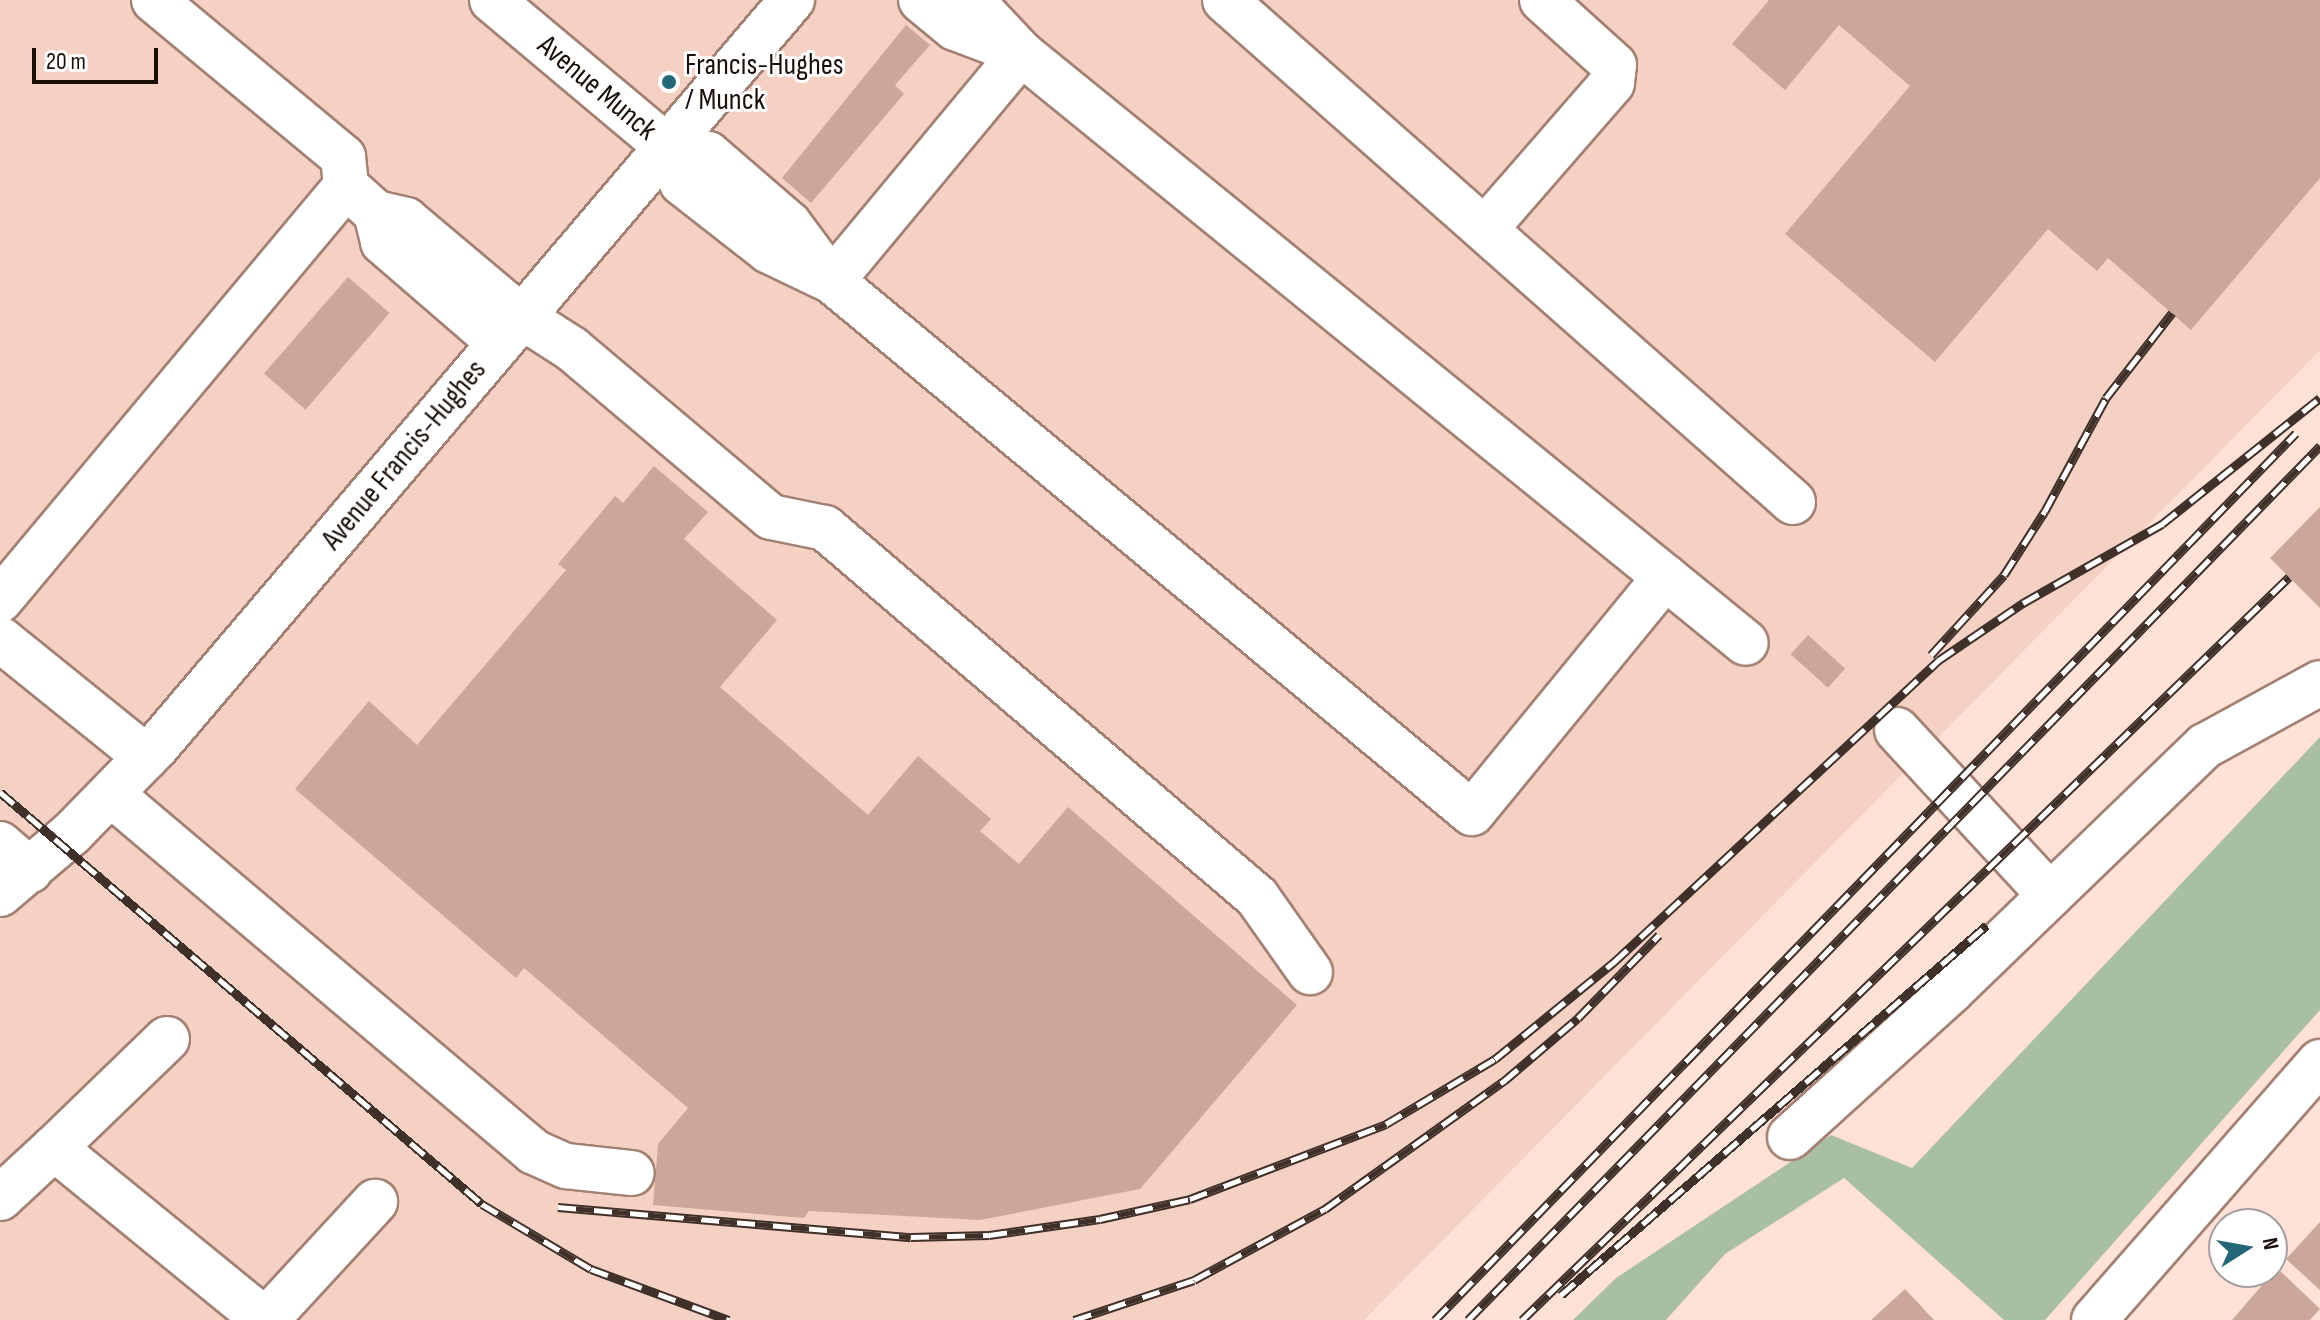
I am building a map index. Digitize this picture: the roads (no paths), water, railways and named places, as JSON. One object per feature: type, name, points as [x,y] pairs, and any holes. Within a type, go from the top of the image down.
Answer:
[{"type":"street","points":[[154,0],[343,157],[383,242],[509,328],[572,349],[771,517],[825,528],[1257,897],[1310,972]]},
{"type":"street","name":"Avenue Munck","points":[[492,0],[666,146]]},
{"type":"street","name":"Avenue Francis-Hughes","points":[[10,869],[112,795],[792,0]]},
{"type":"street","points":[[921,0],[955,28],[1021,53]]},
{"type":"street","points":[[971,0],[1021,53],[1746,643]]},
{"type":"street","points":[[1225,0],[1793,502]]},
{"type":"street","points":[[1486,228],[1612,83],[1614,65],[1542,0]]},
{"type":"street","points":[[832,281],[1021,53]]},
{"type":"street","points":[[666,146],[682,183],[769,251],[832,281],[1472,813],[1665,577]]},
{"type":"street","points":[[0,600],[361,200]]},
{"type":"street","points":[[0,639],[146,757]]},
{"type":"street","points":[[1790,1137],[2205,746],[2320,683]]},
{"type":"street","points":[[1897,730],[2050,895]]},
{"type":"street","points":[[112,795],[534,1152],[566,1166],[632,1173]]},
{"type":"street","points":[[0,1198],[167,1039]]},
{"type":"street","points":[[2094,1320],[2320,1062]]},
{"type":"street","points":[[54,1148],[265,1320],[375,1202]]},
{"type":"railway","points":[[1931,655],[2004,575],[2045,511],[2106,398],[2172,313]]},
{"type":"railway","points":[[558,1207],[911,1237],[989,1235],[1100,1219],[1190,1199],[1386,1124],[1495,1059],[1614,962],[1939,660],[2023,603],[2162,524],[2320,398]]},
{"type":"railway","points":[[1435,1320],[2296,433]]},
{"type":"railway","points":[[1468,1320],[2320,446]]},
{"type":"railway","points":[[1522,1320],[2289,577]]},
{"type":"railway","points":[[0,792],[482,1204],[591,1269],[729,1320]]},
{"type":"railway","points":[[1561,1295],[1987,925]]},
{"type":"railway","points":[[1074,1320],[1194,1280],[1325,1209],[1504,1081],[1578,1018],[1659,935]]},
{"type":"place","name":"Francis-Hughes / Munck","points":[[669,82]]}]
